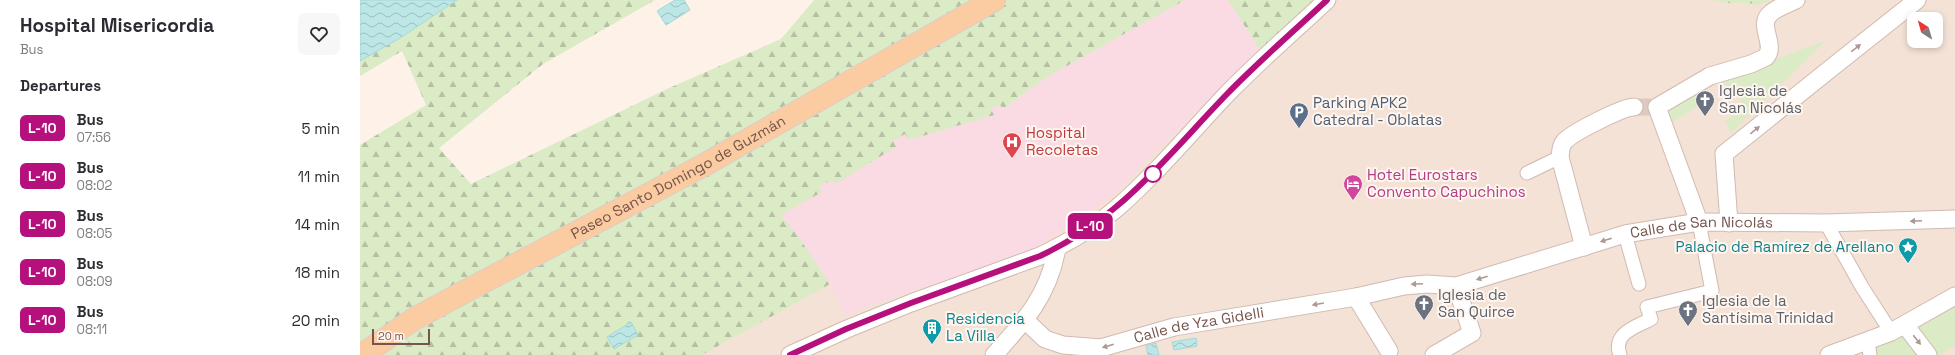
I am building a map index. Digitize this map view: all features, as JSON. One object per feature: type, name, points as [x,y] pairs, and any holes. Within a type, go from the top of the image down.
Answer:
[{"type":"main road","name":"Paseo Santo Domingo de Guzmán","points":[[362,355],[408,323],[451,298],[704,165],[994,0]]},
{"type":"street","points":[[790,355],[846,329],[948,289],[1006,270],[1057,248],[1116,208],[1142,186],[1228,92],[1327,0]]},
{"type":"street","points":[[1620,355],[1618,343],[1622,336],[1652,319],[1647,307],[1712,291],[1699,222],[1655,107],[1710,76],[1751,64],[1766,57],[1770,49],[1765,29],[1768,16],[1771,12],[1796,0]]},
{"type":"street","points":[[1729,223],[1724,154],[1834,64],[1918,0]]},
{"type":"street","points":[[1584,246],[1560,158],[1561,148],[1568,138],[1606,117],[1630,107],[1634,107]]},
{"type":"street","points":[[1527,173],[1560,158]]},
{"type":"street","name":"Calle de San Nicolás","points":[[1456,286],[1625,234],[1699,222],[1826,223],[1955,219]]},
{"type":"street","points":[[1826,223],[1858,280],[1898,329],[1928,355]]},
{"type":"street","points":[[1625,234],[1639,284]]},
{"type":"street","points":[[994,355],[1026,320],[1044,291],[1057,248]]},
{"type":"street","name":"Calle de Yza Gidelli","points":[[1026,320],[1045,339],[1063,345],[1101,348],[1174,327],[1356,297],[1416,284],[1456,286]]},
{"type":"street","points":[[1434,355],[1472,333],[1456,286]]},
{"type":"street","points":[[1829,355],[1869,348],[1954,296]]},
{"type":"street","points":[[1356,297],[1389,351]]},
{"type":"shaded area","points":[[1113,0],[1955,0],[1955,355],[551,355]]},
{"type":"shaded area","name":"Hospital Recoletas","points":[[1185,0],[1228,0],[1262,53],[1225,85],[1135,171],[1112,197],[1036,248],[980,269],[900,295],[846,316],[830,284],[781,215],[822,192],[819,186],[832,179],[835,184],[896,147],[892,141],[906,134],[994,114],[991,110],[999,105],[1005,108],[1047,77]]},
{"type":"green space","points":[[457,0],[655,0],[543,64],[439,148],[471,184],[667,89],[781,39],[814,0],[1185,0],[1047,77],[1004,108],[999,105],[991,109],[994,115],[909,140],[905,134],[893,141],[896,147],[835,184],[832,180],[819,186],[822,192],[781,215],[800,239],[830,284],[702,355],[588,355],[587,353],[584,355],[360,355],[360,145],[426,105],[402,51],[360,76],[360,61],[400,38]]},
{"type":"green space","points":[[1228,0],[1322,0],[1262,53]]},
{"type":"green space","points":[[1712,0],[1771,0],[1758,5],[1748,3],[1728,3]]},
{"type":"green space","points":[[1827,40],[1731,133],[1725,121],[1735,113],[1741,102],[1734,92],[1723,93],[1726,85],[1719,80]]},
{"type":"green space","points":[[1698,88],[1707,100],[1669,124],[1664,110]]},
{"type":"green space","points":[[1955,293],[1955,345],[1940,355],[1866,355],[1889,323]]},
{"type":"water","points":[[360,0],[457,0],[400,38],[360,61]]},
{"type":"water","points":[[675,0],[684,0],[690,10],[666,25],[657,11]]},
{"type":"water","points":[[631,322],[638,335],[614,349],[607,337]]},
{"type":"water","points":[[1196,338],[1197,346],[1174,350],[1172,342]]},
{"type":"water","points":[[1156,343],[1159,355],[1148,355],[1146,346]]},
{"type":"tunnel","points":[[1634,107],[1652,107]]},
{"type":"bus line","name":"L-10","points":[[790,355],[846,329],[911,303],[1006,270],[1040,256],[1057,248],[1101,220],[1142,186],[1228,92],[1327,0]]},
{"type":"place","name":"Iglesia de San Nicolás","points":[[1705,117]]},
{"type":"place","name":"Parking APK2 Catedral - Oblatas","points":[[1299,129]]},
{"type":"place","name":"Hospital Recoletas","points":[[1012,159]]},
{"type":"place","name":"Hotel Eurostars Convento Capuchinos","points":[[1353,201]]},
{"type":"place","name":"Palacio de Ramírez de Arellano","points":[[1908,264]]},
{"type":"place","name":"Iglesia de San Quirce","points":[[1424,321]]},
{"type":"place","name":"Iglesia de la Santísima Trinidad","points":[[1688,327]]},
{"type":"place","name":"Residencia La Villa","points":[[932,345]]}]
